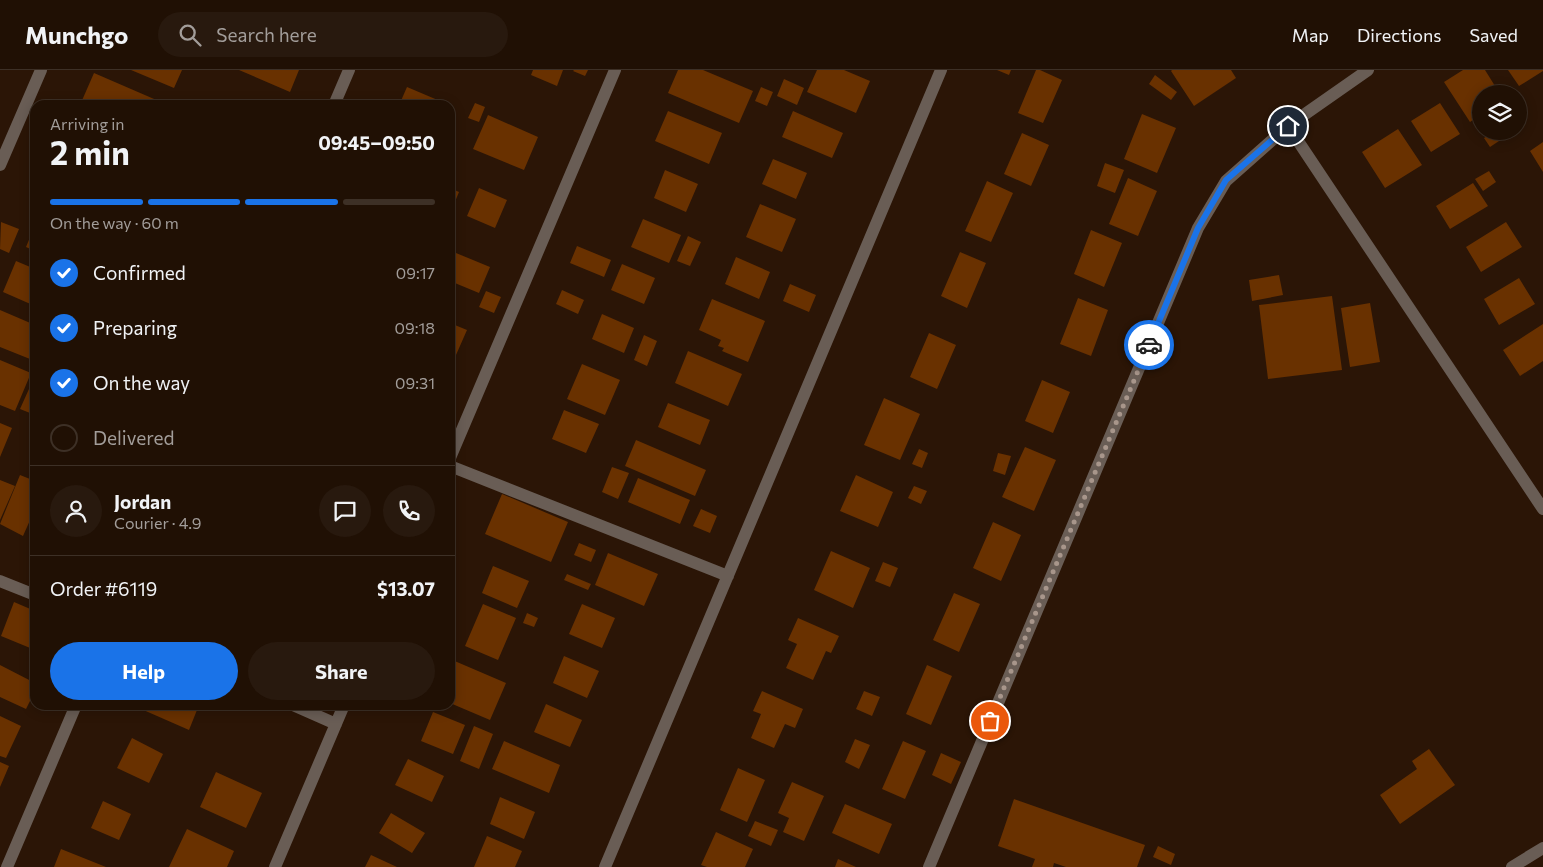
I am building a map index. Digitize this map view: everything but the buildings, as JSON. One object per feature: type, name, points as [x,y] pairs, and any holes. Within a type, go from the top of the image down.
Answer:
[{"type":"street","points":[[0,165],[41,70]]},
{"type":"street","points":[[336,100],[349,70]]},
{"type":"street","points":[[455,446],[616,70]]},
{"type":"street","points":[[605,867],[941,70]]},
{"type":"street","points":[[929,867],[1198,228],[1226,180],[1288,126],[1368,70]]},
{"type":"street","points":[[1288,126],[1543,509]]},
{"type":"street","points":[[455,468],[728,576]]},
{"type":"street","points":[[0,580],[30,593]]},
{"type":"street","points":[[7,867],[74,710]]},
{"type":"street","points":[[304,710],[336,724]]},
{"type":"street","points":[[275,867],[342,710]]},
{"type":"street","points":[[1512,867],[1543,848]]},
{"type":"way so far","points":[[990,721],[1149,345]]},
{"type":"route","points":[[1149,345],[1198,228],[1226,180],[1288,126]]}]
